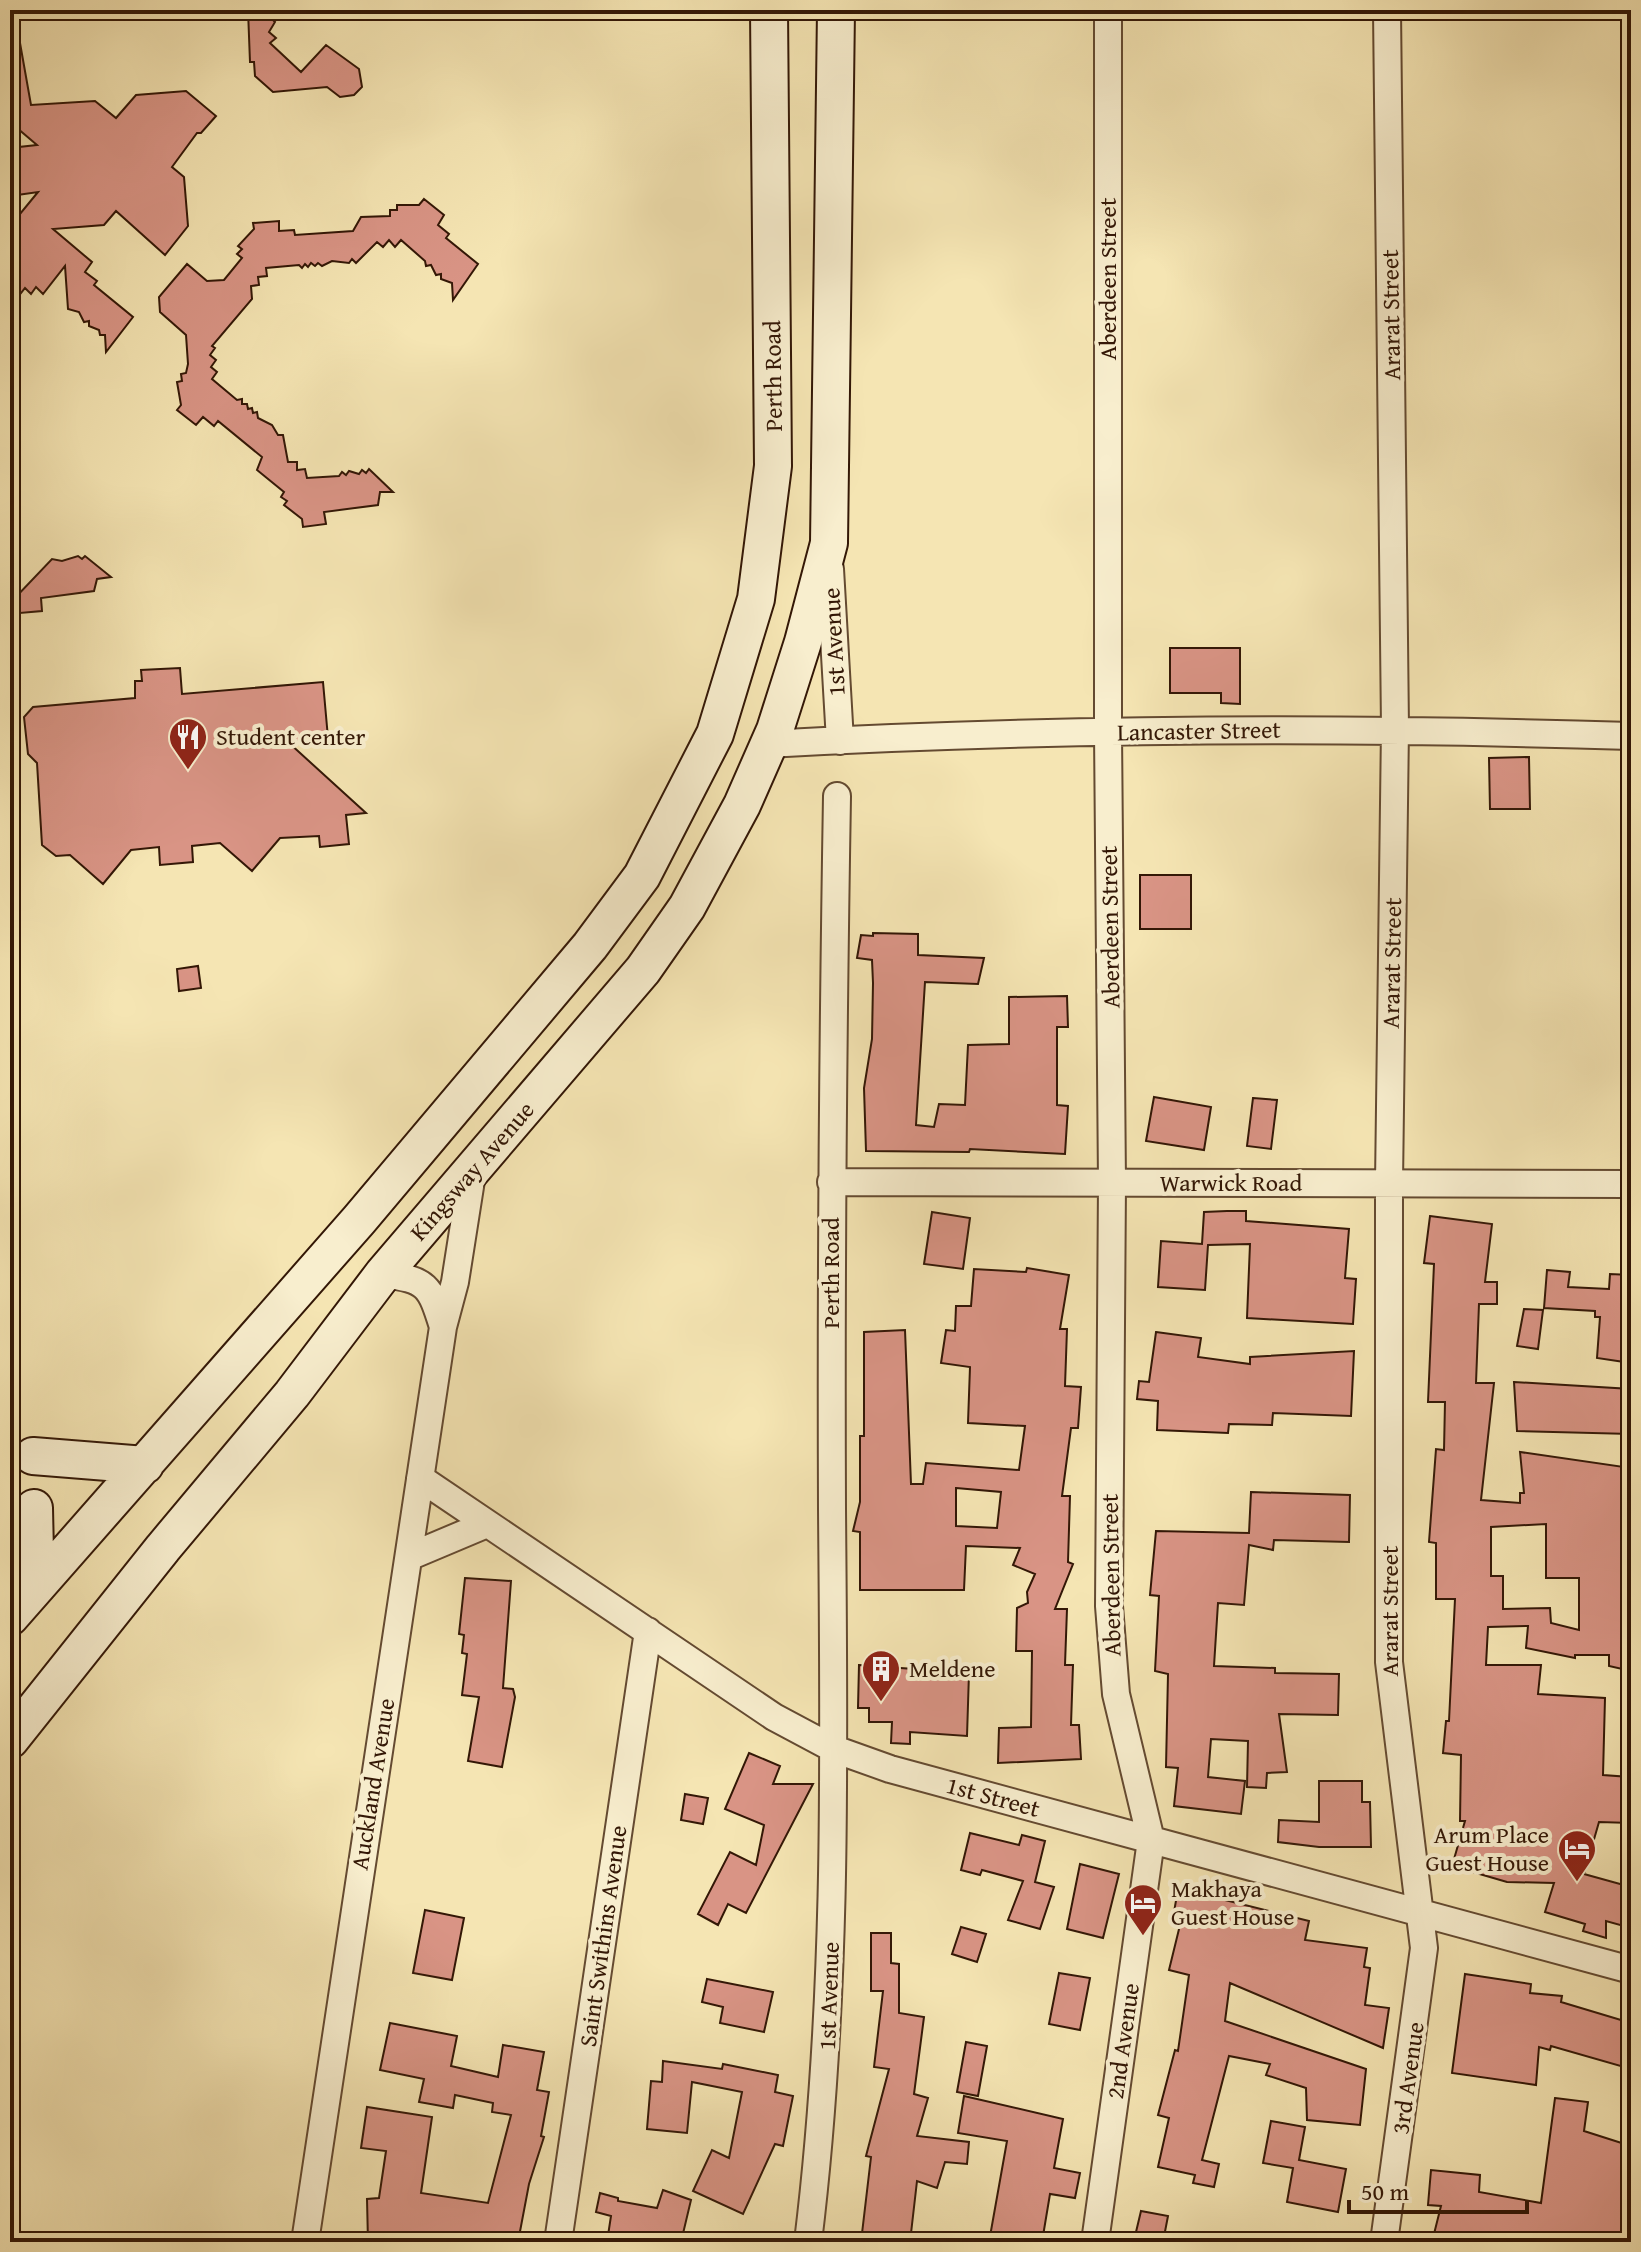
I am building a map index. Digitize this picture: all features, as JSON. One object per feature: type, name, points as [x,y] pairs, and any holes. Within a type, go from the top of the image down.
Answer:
[{"type":"main road","name":"Perth Road","points":[[145,1465],[359,1220],[590,946],[650,863],[715,734],[756,599],[772,480],[769,10]]},
{"type":"main road","points":[[829,543],[836,10]]},
{"type":"main road","name":"Kingsway Avenue","points":[[10,1740],[163,1548],[292,1394],[383,1274],[472,1174],[643,970],[679,920],[720,849],[767,744],[803,642],[829,543]]},
{"type":"main road","points":[[33,1456],[145,1465]]},
{"type":"main road","points":[[17,1609],[145,1465]]},
{"type":"main road","points":[[17,1609],[35,1554],[34,1508]]},
{"type":"street","name":"Aberdeen Street","points":[[1108,10],[1111,1651],[1116,1694],[1151,1840]]},
{"type":"street","name":"Ararat Street","points":[[1387,10],[1395,728],[1389,1183],[1389,1662],[1422,1913]]},
{"type":"street","name":"1st Avenue","points":[[829,543],[840,741]]},
{"type":"street","name":"Lancaster Street","points":[[767,744],[1108,732],[1395,728],[1631,736]]},
{"type":"street","name":"Perth Road","points":[[834,1749],[831,1182],[837,796]]},
{"type":"street","name":"Auckland Avenue","points":[[305,2242],[372,1786],[411,1556],[443,1327],[455,1282],[472,1174]]},
{"type":"street","name":"Warwick Road","points":[[831,1182],[1631,1184]]},
{"type":"street","name":"Auckland Avenue","points":[[383,1274],[423,1283],[435,1298],[443,1327]]},
{"type":"street","name":"1st Street","points":[[420,1478],[774,1717],[834,1749],[890,1769],[1631,1970]]},
{"type":"street","points":[[411,1556],[487,1524]]},
{"type":"street","name":"Saint Swithins Avenue","points":[[558,2242],[648,1631]]},
{"type":"street","name":"1st Avenue","points":[[808,2242],[828,2051],[834,1749]]},
{"type":"street","name":"2nd Avenue","points":[[1095,2242],[1151,1840]]},
{"type":"street","name":"3rd Avenue","points":[[1384,2242],[1422,1973],[1422,1913]]},
{"type":"building","points":[[248,10],[263,10],[275,22],[269,32],[276,38],[270,43],[301,72],[326,45],[359,69],[362,87],[354,95],[340,97],[327,87],[273,92],[255,76],[254,62],[250,62]]},
{"type":"building","points":[[20,43],[31,105],[95,101],[116,118],[136,95],[186,91],[216,116],[201,133],[197,133],[172,167],[184,177],[188,226],[165,255],[116,211],[104,225],[53,229],[92,262],[85,272],[97,281],[94,285],[133,317],[106,352],[105,335],[100,335],[99,330],[89,326],[89,321],[84,322],[79,312],[68,309],[65,266],[43,294],[36,287],[31,294],[25,288],[10,307],[10,226],[38,192],[10,196],[10,148],[37,145],[10,122],[10,44]]},
{"type":"building","points":[[424,199],[444,215],[438,225],[449,234],[446,238],[478,264],[453,300],[452,283],[441,279],[441,274],[436,275],[431,265],[426,266],[425,261],[401,240],[395,247],[389,240],[383,247],[377,242],[356,263],[352,259],[349,263],[332,261],[322,266],[311,263],[302,268],[299,265],[266,268],[267,276],[258,277],[259,285],[251,286],[252,299],[212,346],[215,348],[210,355],[216,360],[211,367],[217,372],[212,379],[237,400],[242,399],[242,404],[247,404],[248,409],[252,408],[253,413],[257,412],[258,418],[272,425],[278,435],[283,435],[288,462],[297,462],[297,470],[305,469],[307,478],[339,476],[342,472],[346,475],[349,471],[359,474],[362,470],[366,473],[369,469],[393,492],[380,492],[378,505],[324,512],[326,524],[303,527],[302,519],[284,505],[287,501],[281,497],[284,492],[257,470],[262,457],[218,421],[214,426],[203,417],[196,425],[177,410],[181,405],[177,382],[182,381],[181,374],[186,373],[188,364],[186,335],[160,312],[159,297],[187,264],[207,281],[224,280],[242,258],[237,254],[242,249],[238,246],[254,229],[253,223],[279,221],[279,231],[294,230],[295,235],[353,231],[361,217],[390,216],[390,210],[397,210],[397,205],[419,205]]},
{"type":"building","points":[[78,556],[82,559],[85,556],[111,577],[97,579],[94,591],[41,598],[42,611],[20,613],[19,605],[12,601],[52,559],[62,561]]},
{"type":"building","points":[[1170,648],[1240,648],[1240,704],[1221,703],[1221,693],[1170,693]]},
{"type":"building","points":[[180,668],[182,694],[323,682],[328,738],[288,742],[366,813],[346,815],[349,844],[320,847],[319,836],[280,838],[252,871],[220,843],[192,846],[193,862],[160,865],[159,847],[131,850],[103,884],[70,855],[56,856],[42,845],[37,763],[28,754],[24,717],[33,707],[135,698],[135,681],[142,681],[141,670]]},
{"type":"building","points":[[1529,757],[1530,809],[1490,809],[1489,758]]},
{"type":"building","points":[[1140,875],[1191,875],[1191,929],[1140,929]]},
{"type":"building","points":[[873,933],[918,934],[918,955],[984,958],[978,984],[925,982],[916,1125],[934,1127],[939,1104],[965,1105],[968,1045],[1009,1044],[1009,997],[1067,996],[1068,1027],[1057,1027],[1057,1105],[1068,1106],[1065,1154],[970,1149],[969,1152],[866,1151],[864,1088],[872,1039],[872,960],[857,958],[861,935],[873,936]]},
{"type":"building","points":[[198,966],[201,988],[179,991],[177,969]]},
{"type":"building","points":[[1154,1097],[1211,1107],[1204,1150],[1146,1141]]},
{"type":"building","points":[[1253,1098],[1277,1100],[1271,1149],[1247,1146]]},
{"type":"building","points":[[1246,1211],[1246,1221],[1349,1229],[1345,1278],[1356,1279],[1353,1324],[1247,1318],[1250,1244],[1208,1245],[1205,1290],[1158,1287],[1161,1241],[1202,1244],[1204,1212]]},
{"type":"building","points":[[932,1212],[970,1218],[963,1269],[924,1264]]},
{"type":"building","points":[[1430,1216],[1492,1224],[1485,1282],[1497,1282],[1497,1304],[1479,1304],[1476,1383],[1494,1383],[1481,1500],[1520,1503],[1520,1493],[1524,1493],[1520,1452],[1631,1468],[1631,1490],[1622,1489],[1622,1551],[1627,1551],[1631,1671],[1609,1666],[1609,1655],[1575,1655],[1575,1658],[1526,1648],[1528,1626],[1488,1627],[1486,1665],[1541,1665],[1538,1694],[1605,1698],[1603,1775],[1630,1777],[1631,1793],[1631,1823],[1599,1822],[1584,1874],[1631,1887],[1631,1928],[1606,1921],[1606,1938],[1583,1931],[1585,1924],[1545,1912],[1554,1883],[1507,1882],[1452,1866],[1465,1821],[1460,1821],[1461,1755],[1443,1753],[1446,1721],[1449,1721],[1455,1599],[1436,1599],[1436,1543],[1429,1542],[1436,1449],[1444,1450],[1445,1402],[1428,1402],[1434,1264],[1424,1263]],"holes":[[[1546,1524],[1546,1578],[1579,1578],[1579,1630],[1551,1623],[1550,1608],[1503,1609],[1503,1576],[1491,1576],[1491,1527]]]},
{"type":"building","points":[[1027,1268],[1069,1275],[1060,1329],[1067,1329],[1065,1386],[1081,1387],[1078,1428],[1071,1428],[1062,1496],[1070,1496],[1068,1562],[1073,1564],[1055,1609],[1067,1609],[1065,1665],[1073,1665],[1071,1725],[1079,1725],[1081,1759],[998,1763],[999,1728],[1031,1727],[1032,1651],[1016,1651],[1017,1608],[1028,1603],[1027,1592],[1035,1574],[1013,1565],[1020,1548],[966,1546],[964,1590],[860,1590],[860,1532],[853,1531],[860,1502],[860,1436],[864,1436],[864,1332],[905,1330],[911,1484],[923,1484],[926,1463],[1019,1470],[1025,1426],[968,1423],[970,1367],[941,1363],[946,1330],[955,1331],[956,1306],[971,1306],[974,1269],[1026,1272]],"holes":[[[956,1488],[1001,1492],[997,1528],[956,1526]]]},
{"type":"building","points":[[1547,1270],[1570,1272],[1568,1287],[1609,1289],[1610,1274],[1631,1275],[1631,1363],[1597,1358],[1600,1317],[1595,1317],[1595,1311],[1544,1308]]},
{"type":"building","points":[[1524,1309],[1543,1310],[1538,1349],[1517,1346]]},
{"type":"building","points":[[1156,1332],[1201,1338],[1198,1357],[1250,1364],[1250,1357],[1354,1351],[1351,1416],[1273,1413],[1272,1425],[1229,1424],[1228,1433],[1157,1430],[1158,1401],[1137,1399],[1139,1381],[1149,1382]]},
{"type":"building","points":[[1514,1382],[1631,1389],[1631,1434],[1517,1431]]},
{"type":"building","points":[[1251,1492],[1350,1495],[1349,1542],[1274,1540],[1273,1550],[1249,1545],[1244,1605],[1218,1603],[1214,1666],[1275,1668],[1275,1673],[1339,1674],[1338,1715],[1279,1714],[1287,1772],[1267,1773],[1266,1788],[1247,1787],[1248,1741],[1211,1739],[1208,1777],[1245,1781],[1241,1814],[1174,1806],[1178,1768],[1166,1767],[1168,1674],[1155,1671],[1159,1596],[1150,1595],[1156,1531],[1249,1533]]},
{"type":"building","points":[[465,1578],[511,1581],[503,1688],[513,1689],[515,1697],[502,1767],[468,1761],[479,1697],[462,1695],[467,1654],[462,1653],[464,1635],[459,1634]]},
{"type":"building","points":[[859,1665],[969,1673],[967,1736],[910,1732],[910,1744],[891,1743],[892,1722],[869,1722],[869,1708],[858,1708]]},
{"type":"building","points":[[749,1753],[780,1766],[773,1784],[813,1784],[746,1913],[728,1904],[718,1925],[698,1914],[730,1852],[756,1865],[764,1825],[725,1809]]},
{"type":"building","points":[[1319,1781],[1362,1781],[1362,1802],[1370,1802],[1371,1847],[1319,1847],[1278,1842],[1279,1820],[1319,1822]]},
{"type":"building","points":[[685,1794],[708,1798],[703,1824],[681,1820]]},
{"type":"building","points":[[970,1833],[1019,1845],[1022,1835],[1045,1841],[1035,1882],[1054,1887],[1040,1929],[1008,1920],[1023,1881],[982,1870],[980,1875],[961,1870]]},
{"type":"building","points":[[1080,1864],[1119,1874],[1103,1938],[1067,1929]]},
{"type":"building","points":[[1177,1895],[1221,1899],[1309,1921],[1305,1940],[1367,1948],[1364,1967],[1370,1968],[1365,2005],[1389,2008],[1383,2048],[1230,1983],[1225,2021],[1366,2069],[1360,2125],[1307,2120],[1306,2088],[1266,2075],[1270,2064],[1229,2056],[1202,2160],[1219,2164],[1214,2187],[1193,2183],[1195,2175],[1158,2167],[1169,2118],[1158,2115],[1175,2050],[1178,2051],[1189,1975],[1169,1970],[1180,1925],[1172,1923]]},
{"type":"building","points":[[425,1910],[464,1918],[452,1980],[413,1973]]},
{"type":"building","points":[[961,1927],[986,1934],[977,1962],[952,1954]]},
{"type":"building","points":[[871,1933],[891,1933],[891,1963],[899,1964],[899,2013],[924,2017],[914,2094],[928,2098],[917,2136],[969,2142],[967,2164],[945,2162],[937,2188],[917,2181],[910,2242],[861,2242],[871,2157],[866,2156],[889,2069],[874,2067],[883,1991],[871,1991]]},
{"type":"building","points":[[1059,1973],[1090,1978],[1080,2030],[1049,2024]]},
{"type":"building","points":[[1465,1974],[1531,1984],[1530,1993],[1562,1996],[1561,2002],[1631,2023],[1631,2069],[1551,2046],[1550,2050],[1539,2047],[1536,2085],[1452,2073]]},
{"type":"building","points":[[707,1979],[773,1992],[764,2032],[720,2023],[723,2007],[702,2002]]},
{"type":"building","points":[[390,2023],[457,2036],[451,2066],[498,2077],[503,2045],[544,2052],[537,2090],[549,2092],[541,2136],[544,2137],[529,2184],[518,2242],[368,2242],[367,2199],[379,2198],[386,2151],[361,2148],[367,2107],[432,2117],[421,2193],[488,2203],[511,2115],[492,2112],[493,2103],[455,2095],[453,2108],[419,2102],[424,2079],[380,2070]]},
{"type":"building","points":[[966,2042],[987,2046],[978,2096],[957,2092]]},
{"type":"building","points":[[663,2061],[722,2069],[723,2064],[778,2075],[775,2092],[793,2096],[783,2146],[775,2144],[743,2214],[693,2191],[712,2150],[729,2158],[742,2092],[692,2082],[687,2133],[647,2129],[651,2081],[662,2082]]},
{"type":"building","points":[[964,2096],[1063,2119],[1054,2168],[1080,2173],[1075,2198],[1050,2194],[1042,2242],[989,2242],[1007,2141],[958,2133]]},
{"type":"building","points":[[1555,2098],[1588,2102],[1584,2131],[1631,2146],[1631,2237],[1608,2233],[1607,2242],[1475,2239],[1475,2242],[1432,2242],[1441,2206],[1428,2205],[1431,2170],[1480,2175],[1479,2192],[1541,2203]]},
{"type":"building","points":[[1271,2121],[1305,2127],[1299,2160],[1346,2169],[1338,2212],[1287,2202],[1293,2168],[1263,2163]]},
{"type":"building","points":[[663,2190],[691,2200],[681,2242],[607,2242],[611,2216],[596,2212],[600,2193],[618,2198],[618,2201],[657,2208]]},
{"type":"building","points":[[1141,2211],[1168,2216],[1163,2242],[1143,2242],[1144,2234],[1136,2232]]},
{"type":"place","name":"Student center","points":[[188,771]]},
{"type":"place","name":"Meldene","points":[[881,1703]]},
{"type":"place","name":"Arum Place Guest House","points":[[1577,1883]]},
{"type":"place","name":"Makhaya Guest House","points":[[1143,1937]]}]
